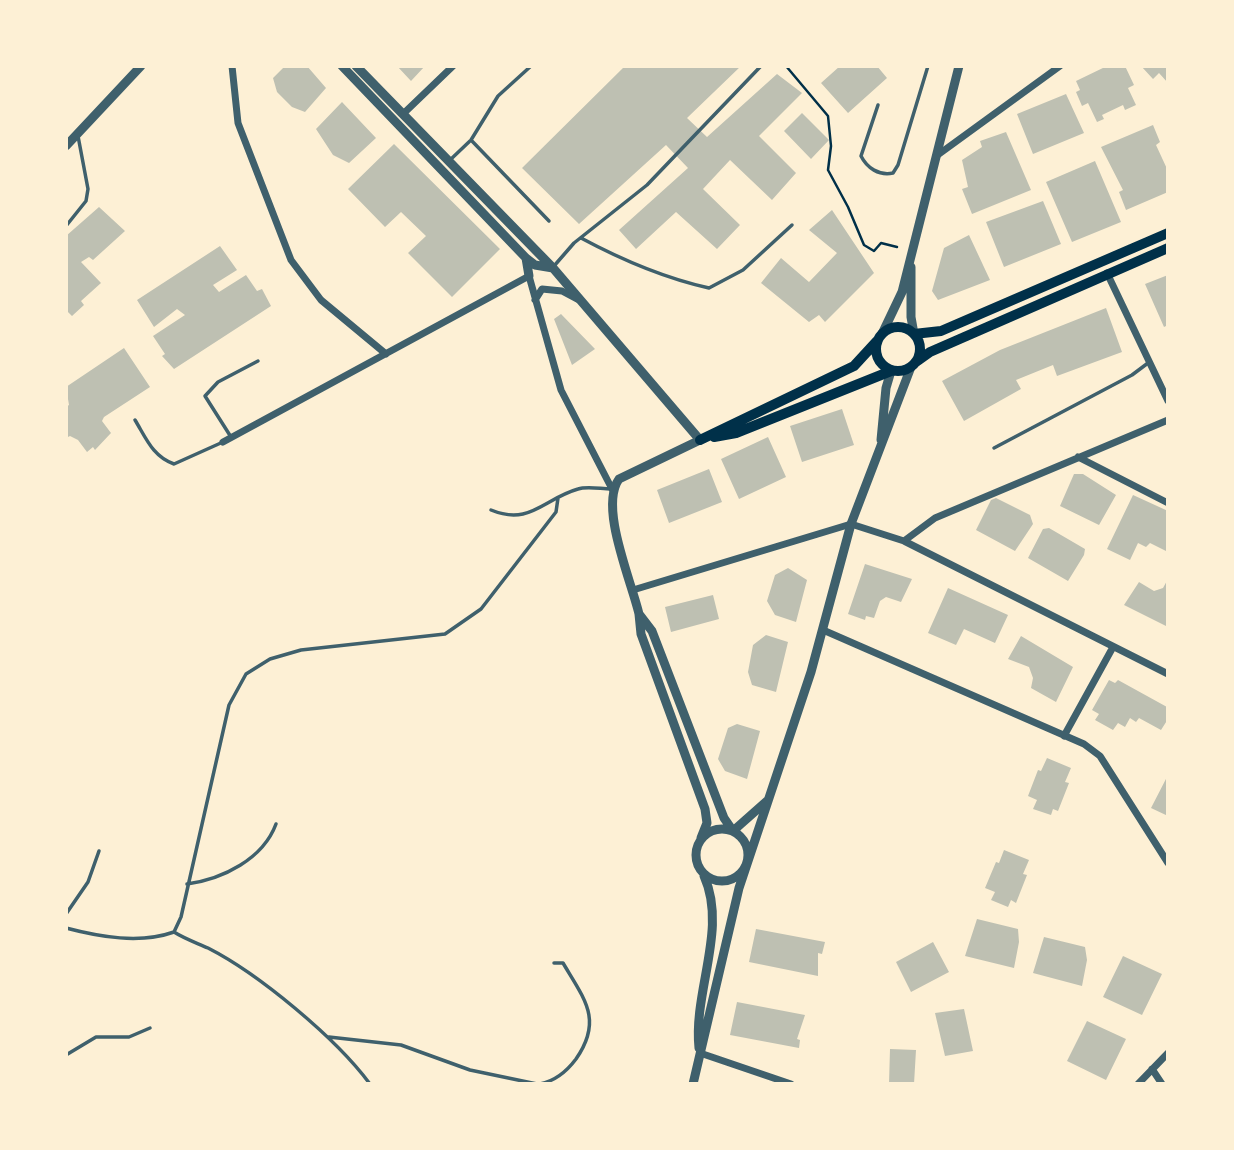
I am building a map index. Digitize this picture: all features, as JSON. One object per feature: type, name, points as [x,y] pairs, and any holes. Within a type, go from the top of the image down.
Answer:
[{"type":"main road","points":[[914,334],[941,331],[1167,233]]},
{"type":"main road","points":[[700,440],[736,433],[891,371],[914,365],[930,352],[1167,248]]},
{"type":"main road","points":[[700,440],[854,366],[879,337],[902,327],[914,334],[920,348],[914,365]]},
{"type":"main road","points":[[879,337],[876,355],[885,368],[891,371]]},
{"type":"street","points":[[66,146],[141,66]]},
{"type":"street","points":[[232,66],[238,123],[291,260],[321,300],[386,354]]},
{"type":"street","points":[[342,66],[526,258],[535,265],[553,268]]},
{"type":"street","points":[[356,66],[553,268],[700,440],[619,479],[611,489]]},
{"type":"street","points":[[403,114],[453,66]]},
{"type":"street","points":[[879,337],[899,301],[939,154],[959,66]]},
{"type":"street","points":[[939,154],[1060,66]]},
{"type":"street","points":[[526,258],[561,390],[611,489],[611,513],[639,614],[641,634],[705,809],[707,823],[695,855],[715,909],[697,1024],[700,1053]]},
{"type":"street","points":[[911,259],[911,317],[914,334]]},
{"type":"street","points":[[1107,273],[1167,401]]},
{"type":"street","points":[[223,442],[529,276]]},
{"type":"street","points":[[535,300],[542,289],[551,288],[577,299]]},
{"type":"street","points":[[693,1083],[748,860],[823,630],[851,524],[914,365]]},
{"type":"street","points":[[880,448],[886,388],[891,371]]},
{"type":"street","points":[[904,541],[935,518],[1167,420]]},
{"type":"street","points":[[1078,457],[1167,503]]},
{"type":"street","points":[[633,590],[851,524],[904,541],[1167,674]]},
{"type":"street","points":[[639,614],[652,631],[724,818],[745,843],[748,860],[741,874],[727,881],[704,876]]},
{"type":"street","points":[[823,630],[1065,736],[1100,755],[1167,863]]},
{"type":"street","points":[[1065,736],[1113,647]]},
{"type":"street","points":[[701,838],[716,829],[733,831],[769,799]]},
{"type":"street","points":[[700,1053],[792,1083]]},
{"type":"street","points":[[1138,1083],[1167,1053]]},
{"type":"street","points":[[1152,1069],[1162,1083]]},
{"type":"lane","points":[[448,161],[471,140],[498,96],[531,66]]},
{"type":"lane","points":[[553,268],[581,238],[647,185],[761,66]]},
{"type":"lane","points":[[878,105],[861,156],[865,164],[881,174],[888,174],[893,173],[898,165],[928,66]]},
{"type":"lane","points":[[66,226],[86,201],[88,189],[77,134]]},
{"type":"lane","points":[[471,140],[549,222]]},
{"type":"lane","points":[[581,238],[617,258],[681,282],[709,288],[743,270],[792,225]]},
{"type":"lane","points":[[232,437],[205,396],[218,382],[257,360]]},
{"type":"lane","points":[[994,448],[1132,375],[1148,363]]},
{"type":"lane","points":[[135,420],[153,450],[162,460],[174,464],[223,442]]},
{"type":"lane","points":[[491,510],[509,517],[527,514],[580,488],[611,489]]},
{"type":"lane","points":[[174,932],[181,917],[229,705],[246,674],[270,659],[301,650],[445,634],[481,609],[556,512],[558,498]]},
{"type":"lane","points":[[187,884],[249,860],[263,848],[276,824]]},
{"type":"lane","points":[[66,915],[88,882],[99,852]]},
{"type":"lane","points":[[66,928],[118,937],[159,937],[174,932],[209,948],[261,981],[327,1037],[370,1083]]},
{"type":"lane","points":[[327,1037],[401,1045],[470,1070],[539,1083],[552,1081],[572,1063],[592,1031],[589,1015],[564,963],[554,962]]},
{"type":"lane","points":[[66,1055],[96,1037],[129,1037],[150,1028]]},
{"type":"path","points":[[786,66],[828,116],[831,146],[828,170],[864,245],[874,251],[881,243],[897,247]]},
{"type":"building","points":[[285,66],[307,66],[326,88],[305,112],[292,107],[277,92],[273,78]]},
{"type":"building","points":[[397,66],[425,66],[411,81]]},
{"type":"building","points":[[625,66],[741,66],[687,118],[707,137],[777,74],[802,93],[759,136],[796,173],[772,200],[730,160],[703,189],[740,225],[717,249],[676,212],[636,249],[619,230],[688,168],[666,145],[579,224],[522,168]]},
{"type":"building","points":[[840,66],[877,66],[887,78],[848,113],[821,83]]},
{"type":"building","points":[[1107,66],[1125,66],[1134,85],[1128,88],[1136,105],[1125,110],[1123,105],[1102,115],[1104,119],[1097,122],[1088,103],[1082,106],[1076,92],[1080,90],[1076,81]]},
{"type":"building","points":[[1141,66],[1168,66],[1168,83],[1159,73],[1153,79]]},
{"type":"building","points":[[1066,94],[1084,133],[1033,154],[1017,114]]},
{"type":"building","points":[[342,102],[376,138],[349,163],[333,155],[316,129]]},
{"type":"building","points":[[802,113],[829,140],[811,159],[784,131]]},
{"type":"building","points":[[1153,125],[1160,142],[1156,145],[1168,171],[1168,192],[1126,210],[1119,192],[1123,190],[1101,147]]},
{"type":"building","points":[[1006,132],[1031,190],[972,214],[962,189],[968,187],[962,160],[982,147],[980,141]]},
{"type":"building","points":[[394,144],[500,249],[452,297],[408,253],[426,236],[401,212],[385,227],[348,189]]},
{"type":"building","points":[[1095,161],[1121,222],[1072,242],[1046,182]]},
{"type":"building","points":[[1043,201],[1061,244],[1004,267],[986,222]]},
{"type":"building","points":[[99,207],[125,231],[93,260],[89,257],[81,262],[101,283],[81,301],[84,305],[72,316],[66,310],[66,236]]},
{"type":"building","points":[[832,210],[874,273],[825,322],[819,315],[809,322],[761,283],[781,258],[809,282],[837,253],[809,230]]},
{"type":"building","points":[[969,235],[990,280],[938,300],[932,291],[944,248]]},
{"type":"building","points":[[220,246],[237,270],[213,285],[219,292],[246,275],[257,291],[262,289],[271,306],[174,369],[162,356],[165,354],[153,336],[185,315],[177,309],[154,327],[137,300]]},
{"type":"building","points":[[1168,275],[1168,325],[1164,327],[1145,284]]},
{"type":"building","points":[[1106,308],[1122,352],[1057,376],[1053,365],[1016,380],[1021,389],[964,421],[942,381],[1000,350]]},
{"type":"building","points":[[561,314],[595,349],[572,365],[554,319]]},
{"type":"building","points":[[124,348],[150,387],[104,417],[102,421],[111,433],[95,450],[93,447],[87,452],[78,440],[70,436],[66,438],[66,407],[69,405],[66,387]]},
{"type":"building","points":[[842,409],[854,445],[802,462],[790,426]]},
{"type":"building","points":[[768,437],[786,477],[739,499],[721,459]]},
{"type":"building","points":[[709,469],[722,502],[669,523],[657,490]]},
{"type":"building","points":[[1074,474],[1083,474],[1116,495],[1099,525],[1060,506]]},
{"type":"building","points":[[1133,495],[1168,511],[1168,552],[1150,543],[1146,547],[1138,543],[1130,560],[1107,549]]},
{"type":"building","points":[[996,498],[1030,515],[1033,524],[1015,551],[976,530],[991,500]]},
{"type":"building","points":[[1049,528],[1085,549],[1068,581],[1028,558],[1043,529]]},
{"type":"building","points":[[865,564],[912,579],[901,602],[886,597],[880,601],[874,618],[866,616],[865,620],[848,614]]},
{"type":"building","points":[[788,568],[807,580],[796,622],[775,615],[767,601],[775,575]]},
{"type":"building","points":[[1168,579],[1168,627],[1124,605],[1139,582],[1154,591],[1163,588]]},
{"type":"building","points":[[948,588],[1008,615],[995,643],[964,629],[956,645],[928,633]]},
{"type":"building","points":[[713,595],[719,619],[671,632],[665,607]]},
{"type":"building","points":[[766,635],[788,642],[776,692],[752,685],[748,672],[753,645]]},
{"type":"building","points":[[1021,636],[1073,667],[1056,702],[1031,688],[1033,678],[1029,667],[1008,659]]},
{"type":"building","points":[[1109,680],[1115,683],[1118,680],[1167,707],[1168,719],[1161,730],[1139,718],[1136,722],[1130,718],[1125,727],[1118,723],[1113,730],[1095,720],[1099,714],[1092,710]]},
{"type":"building","points":[[737,724],[760,731],[747,779],[725,771],[718,759],[728,728]]},
{"type":"building","points":[[1047,758],[1071,768],[1065,782],[1069,783],[1058,811],[1053,809],[1051,815],[1033,809],[1037,800],[1028,796],[1038,770],[1041,771]]},
{"type":"building","points":[[1168,775],[1168,816],[1151,808]]},
{"type":"building","points":[[1004,850],[1029,860],[1023,874],[1027,875],[1016,903],[1011,900],[1008,907],[991,900],[995,892],[985,888]]},
{"type":"building","points":[[977,919],[1018,929],[1019,942],[1014,968],[965,956]]},
{"type":"building","points":[[756,929],[825,942],[822,954],[818,953],[818,976],[749,962]]},
{"type":"building","points":[[1044,937],[1085,947],[1087,960],[1082,986],[1033,973]]},
{"type":"building","points":[[933,942],[949,972],[911,992],[896,962]]},
{"type":"building","points":[[1123,956],[1162,974],[1142,1015],[1103,997]]},
{"type":"building","points":[[737,1002],[805,1015],[797,1039],[800,1040],[799,1048],[730,1035]]},
{"type":"building","points":[[964,1009],[973,1051],[945,1056],[935,1013]]},
{"type":"building","points":[[1087,1021],[1126,1039],[1106,1080],[1067,1061]]},
{"type":"building","points":[[890,1049],[916,1050],[914,1084],[889,1084]]}]
